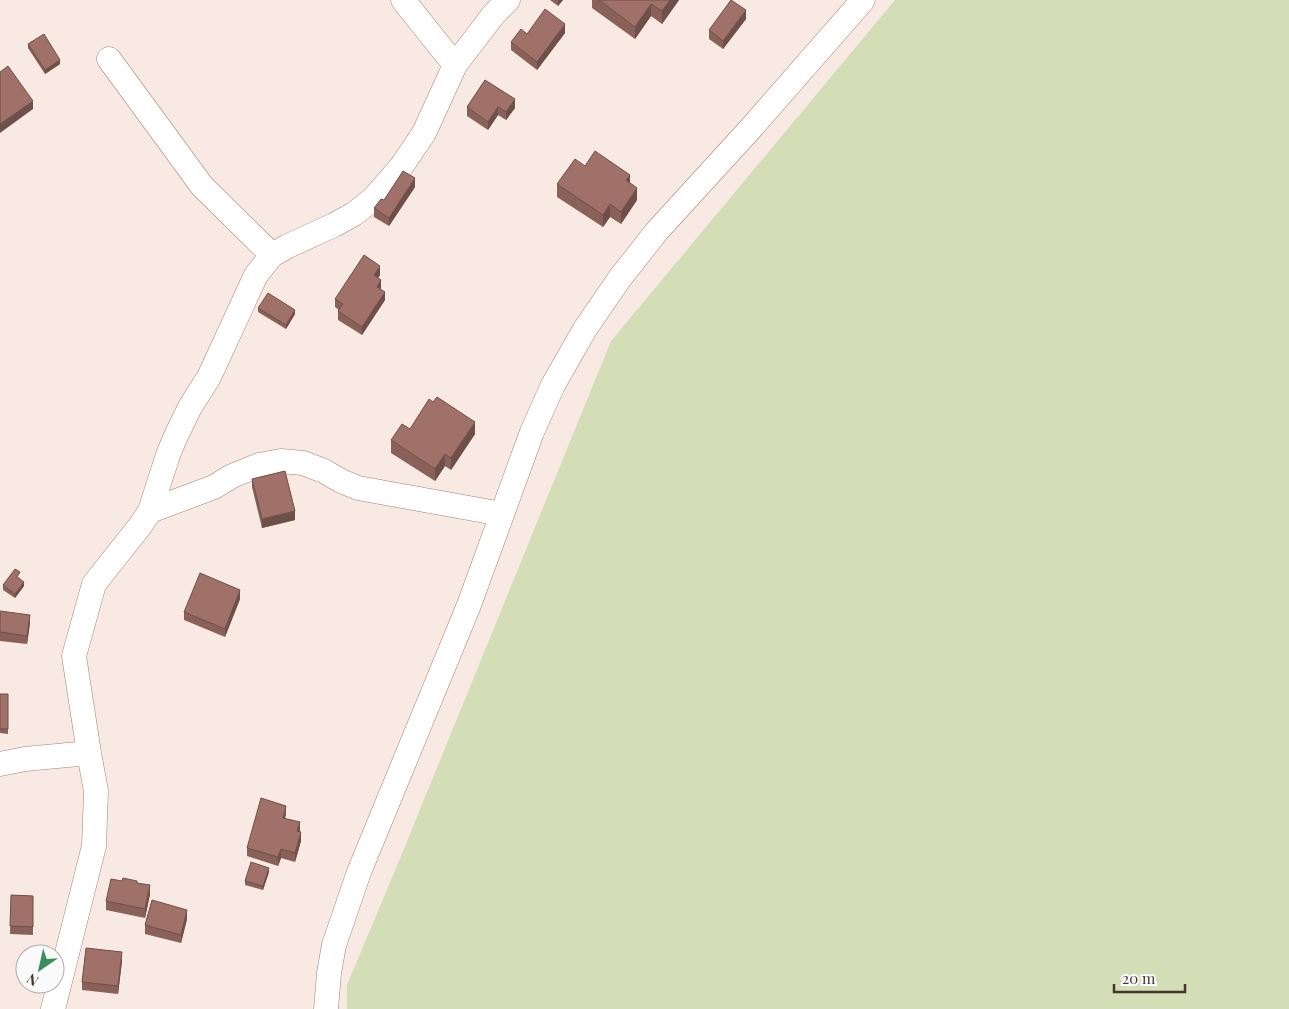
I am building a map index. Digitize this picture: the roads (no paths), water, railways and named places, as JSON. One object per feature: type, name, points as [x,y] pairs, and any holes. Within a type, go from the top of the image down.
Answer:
[{"type":"street","points":[[403,0],[455,65]]},
{"type":"street","points":[[53,1009],[94,846],[96,792],[74,656],[94,584],[150,511],[175,438],[190,407],[209,377],[256,275],[272,256],[288,246],[334,226],[354,214],[373,198],[401,167],[424,133],[455,65],[494,14],[508,0]]},
{"type":"street","points":[[326,1009],[329,973],[334,946],[356,881],[469,605],[532,432],[554,385],[585,328],[656,231],[752,127],[856,2]]},
{"type":"street","points":[[109,59],[202,186],[272,256]]},
{"type":"street","points":[[150,511],[214,487],[232,476],[259,465],[281,461],[303,463],[358,488],[502,514]]},
{"type":"street","points":[[0,764],[25,759],[89,753]]}]
